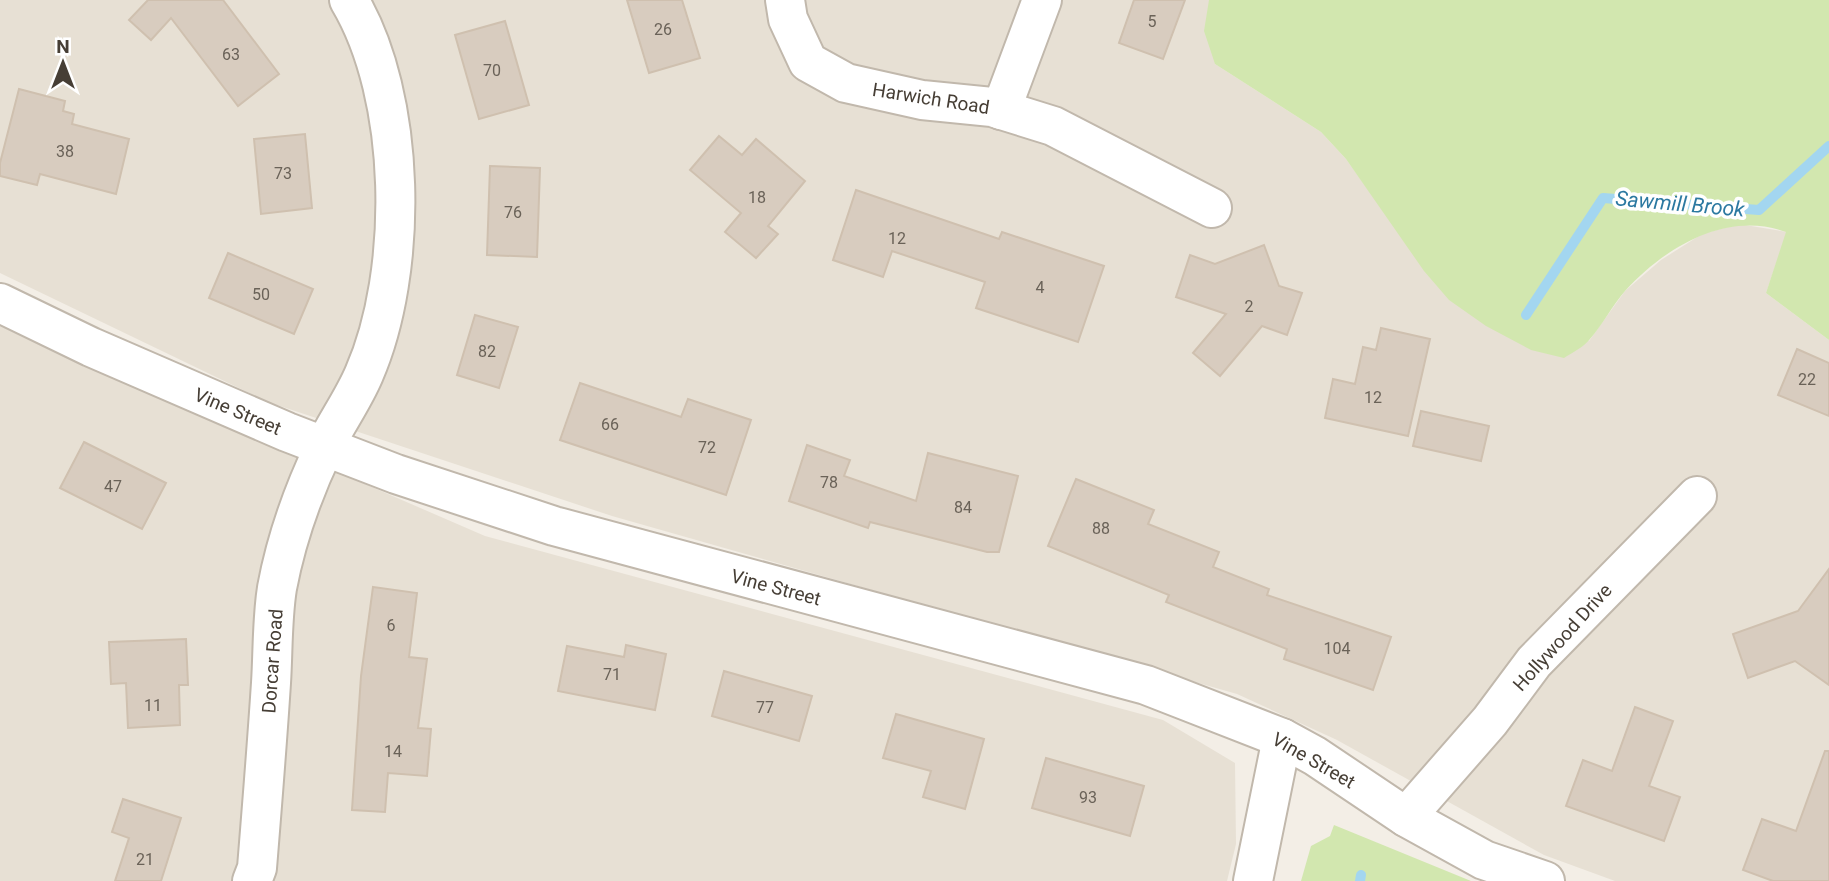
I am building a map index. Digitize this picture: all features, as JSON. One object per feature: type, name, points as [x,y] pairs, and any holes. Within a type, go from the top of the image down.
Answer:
[{"type":"street","name":"Dorcar Road","points":[[251,881],[257,868],[277,589],[298,509],[324,449],[365,373],[393,274],[396,208],[387,106],[366,27],[349,0]]},
{"type":"street","name":"Harwich Road","points":[[785,0],[788,19],[808,62],[846,83],[922,100],[1001,110],[1054,126],[1212,208]]},
{"type":"street","name":"Harwich Road","points":[[1001,110],[1042,0]]},
{"type":"street","name":"Vine Street","points":[[0,303],[91,347],[324,449],[554,526],[1146,685],[1282,738],[1315,756],[1406,817],[1484,860],[1545,881]]},
{"type":"street","name":"Hollywood Drive","points":[[1406,817],[1490,721],[1534,662],[1697,496]]},
{"type":"street","points":[[1253,881],[1282,738]]},
{"type":"shaded area","points":[[0,0],[1230,0],[1215,64],[1321,132],[1346,159],[1377,202],[1589,341],[1625,291],[1661,260],[1702,234],[1739,224],[1787,232],[1766,293],[1829,340],[1829,881],[1615,881],[1544,855],[1337,740],[1237,694],[612,516],[268,402],[0,273]]},
{"type":"shaded area","points":[[0,326],[485,536],[1163,720],[1235,763],[1236,844],[1227,881],[0,881]]},
{"type":"green space","points":[[1209,0],[1829,0],[1829,340],[1766,293],[1786,232],[1764,226],[1720,229],[1678,247],[1641,275],[1620,297],[1588,342],[1564,358],[1531,350],[1486,326],[1449,300],[1424,271],[1346,159],[1321,132],[1215,64],[1204,31]]},
{"type":"green space","points":[[1334,825],[1471,881],[1301,881],[1311,846],[1330,836]]},
{"type":"building","points":[[148,0],[223,0],[279,74],[238,106],[171,18],[151,40],[129,20]]},
{"type":"building","points":[[627,0],[682,0],[700,58],[649,73]]},
{"type":"building","points":[[1134,0],[1185,0],[1163,59],[1119,43]]},
{"type":"building","points":[[505,21],[529,105],[479,119],[455,35]]},
{"type":"building","points":[[19,89],[65,101],[63,111],[74,114],[72,124],[129,139],[116,194],[40,174],[37,185],[0,176],[0,163]]},
{"type":"building","points":[[305,134],[312,208],[261,214],[254,139]]},
{"type":"building","points":[[719,136],[742,155],[756,139],[805,181],[768,226],[778,234],[756,258],[725,232],[741,213],[690,170]]},
{"type":"building","points":[[490,166],[540,168],[537,257],[487,255]]},
{"type":"building","points":[[856,190],[999,239],[1002,232],[1104,266],[1078,342],[976,308],[985,282],[892,251],[883,277],[833,260]]},
{"type":"building","points":[[1264,245],[1279,286],[1302,293],[1287,335],[1262,326],[1220,376],[1193,353],[1226,314],[1176,297],[1190,255],[1215,264]]},
{"type":"building","points":[[228,253],[313,289],[294,334],[209,298]]},
{"type":"building","points":[[475,315],[518,327],[499,388],[457,375]]},
{"type":"building","points":[[1381,328],[1430,339],[1408,436],[1325,418],[1333,379],[1355,384],[1363,347],[1376,350]]},
{"type":"building","points":[[1797,349],[1829,363],[1829,416],[1778,395]]},
{"type":"building","points":[[580,383],[681,417],[688,399],[751,420],[726,495],[560,440]]},
{"type":"building","points":[[1421,411],[1489,426],[1481,461],[1413,446]]},
{"type":"building","points":[[84,442],[166,483],[142,529],[60,488]]},
{"type":"building","points":[[807,445],[850,460],[844,476],[916,501],[928,453],[1018,476],[999,552],[987,552],[870,522],[868,528],[789,501]]},
{"type":"building","points":[[1076,479],[1154,510],[1148,524],[1219,552],[1213,567],[1269,589],[1267,595],[1391,637],[1373,690],[1284,659],[1287,649],[1166,602],[1169,595],[1048,546]]},
{"type":"building","points":[[1829,569],[1829,685],[1795,661],[1748,678],[1733,634],[1798,611]]},
{"type":"building","points":[[373,587],[417,593],[409,657],[427,659],[418,728],[431,729],[427,776],[388,773],[385,812],[352,810],[361,676]]},
{"type":"building","points":[[186,639],[188,685],[179,685],[180,725],[128,728],[126,683],[111,684],[109,642]]},
{"type":"building","points":[[626,645],[666,654],[655,710],[558,691],[567,646],[624,657]]},
{"type":"building","points":[[724,671],[812,696],[799,741],[712,716]]},
{"type":"building","points":[[1635,707],[1673,721],[1649,786],[1680,797],[1664,841],[1566,806],[1583,760],[1612,771]]},
{"type":"building","points":[[896,714],[984,739],[965,809],[923,797],[931,771],[883,758]]},
{"type":"building","points":[[1825,751],[1829,751],[1829,881],[1773,881],[1743,870],[1762,819],[1796,831]]},
{"type":"building","points":[[1046,758],[1144,786],[1130,836],[1032,808]]},
{"type":"building","points":[[123,799],[181,818],[161,881],[115,881],[129,838],[112,832]]},
{"type":"waterway","name":"Sawmill Brook","points":[[1526,315],[1603,198],[1759,210],[1829,146]]},
{"type":"waterway","name":"Sawmill Brook","points":[[1360,881],[1361,875]]}]
